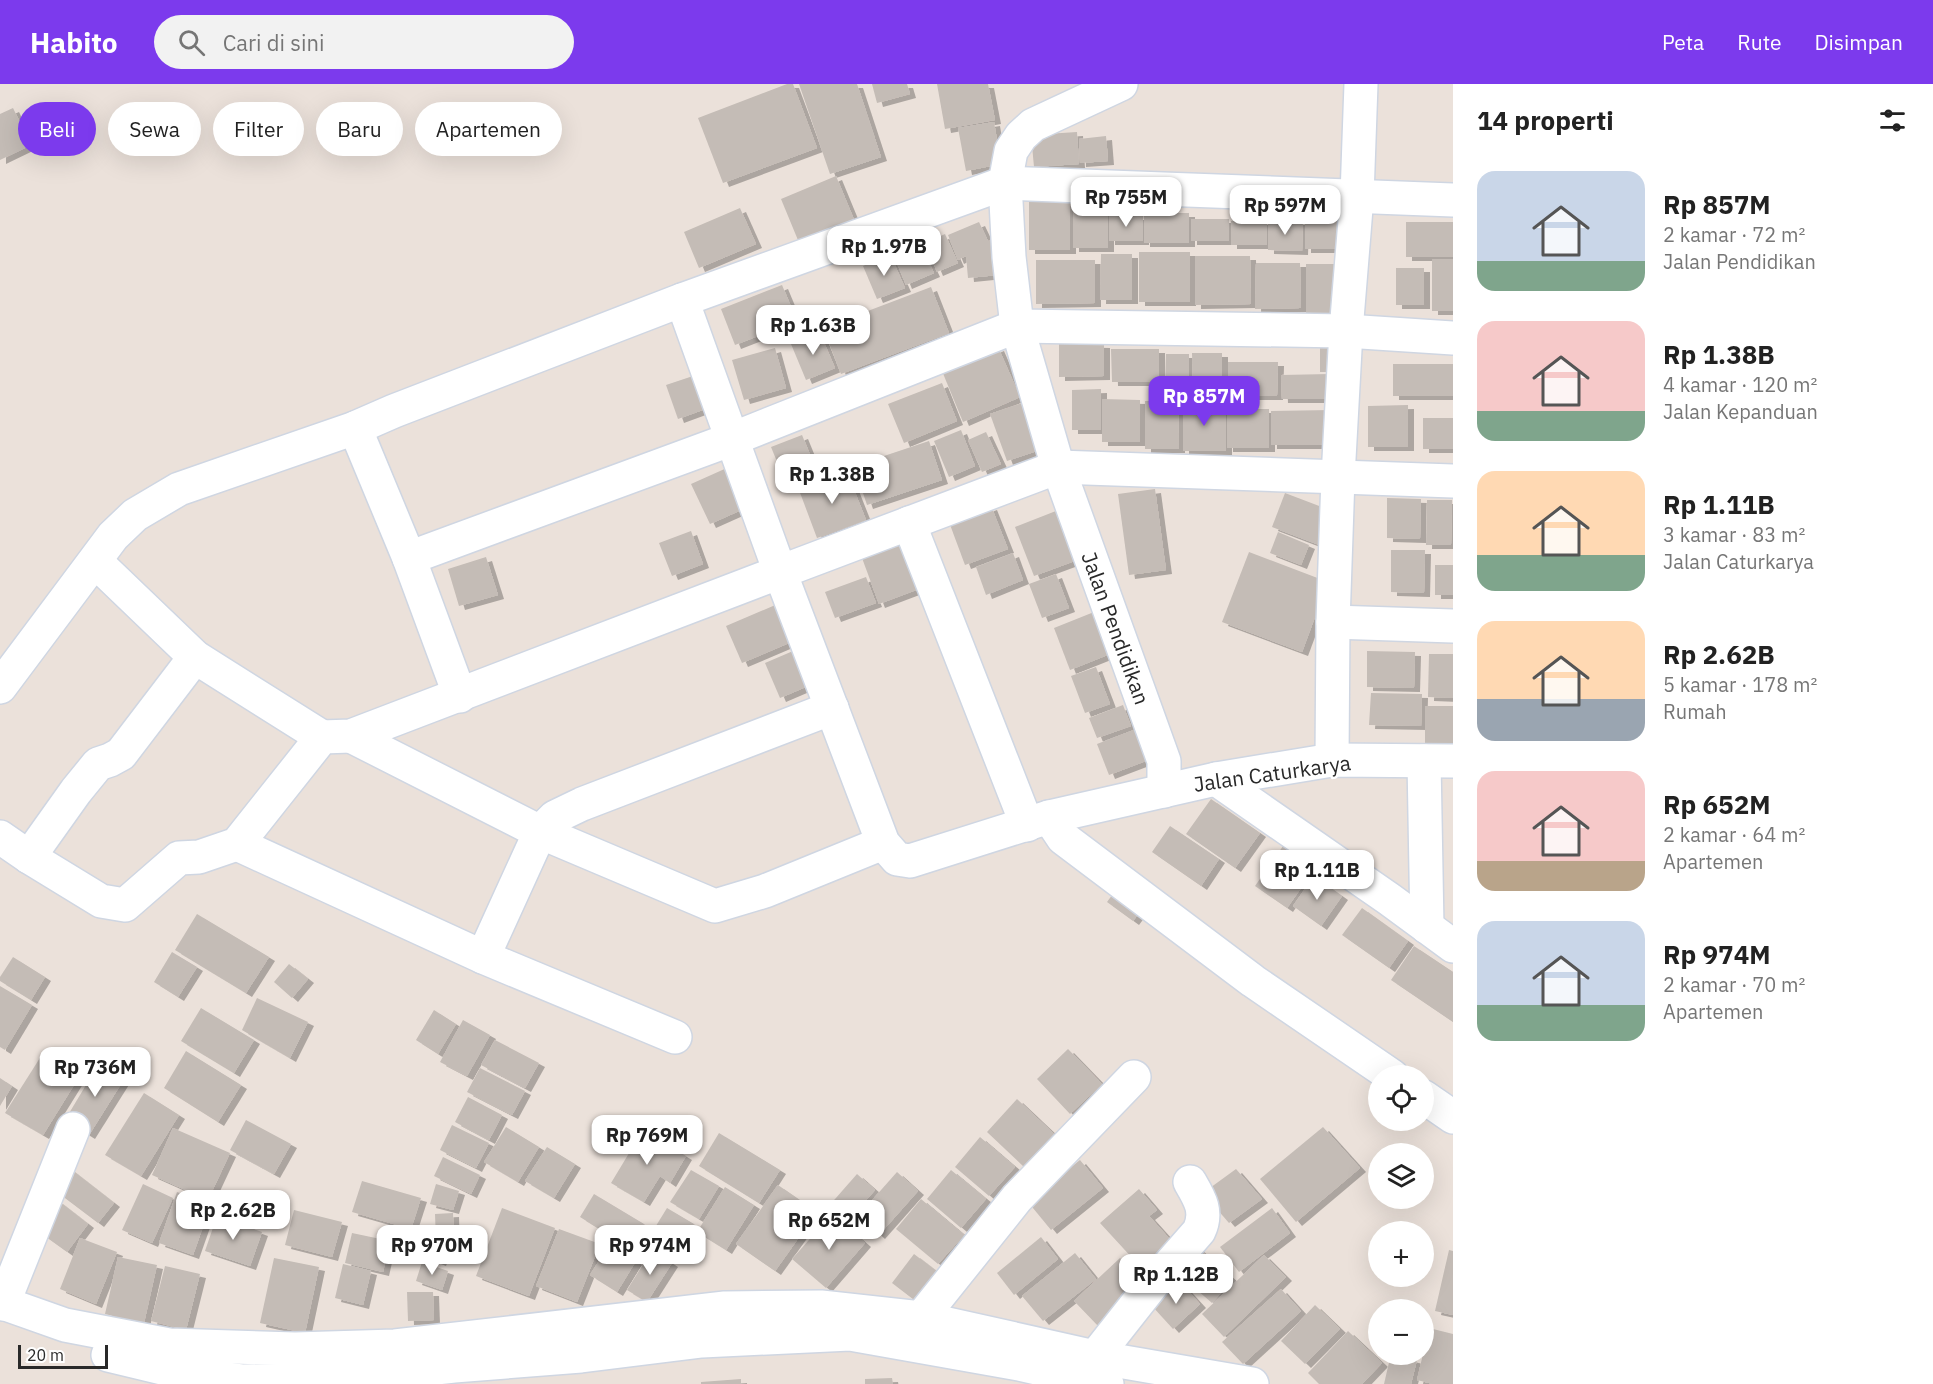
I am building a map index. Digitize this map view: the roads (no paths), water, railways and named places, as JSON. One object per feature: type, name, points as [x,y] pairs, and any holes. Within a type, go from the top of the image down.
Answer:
[{"type":"street","name":"Jalan Pendidikan","points":[[1120,84],[1034,125],[1021,136],[1011,151],[1005,183],[1008,256],[1017,326],[1058,467],[1164,761],[1164,791]]},
{"type":"street","points":[[1332,760],[1333,622],[1338,477],[1346,331],[1357,196],[1361,84]]},
{"type":"street","points":[[0,687],[113,537],[135,515],[179,489],[355,428],[682,300],[1005,183],[1453,200]]},
{"type":"street","points":[[96,562],[195,657],[336,737],[540,832],[715,906],[765,891],[883,843],[780,572],[682,300]]},
{"type":"street","points":[[409,558],[732,439],[1017,326],[1346,331],[1453,338]]},
{"type":"street","points":[[355,428],[409,558],[460,696]]},
{"type":"street","points":[[0,837],[101,901],[125,905],[179,858],[200,857],[237,844],[336,737],[460,696],[1058,467],[1453,481]]},
{"type":"street","points":[[909,523],[1038,821],[1064,838],[1253,981],[1376,1065]]},
{"type":"street","points":[[1333,622],[1453,626]]},
{"type":"street","points":[[29,857],[98,764],[121,754],[195,657]]},
{"type":"street","points":[[483,957],[540,832],[555,817],[597,798],[832,708]]},
{"type":"street","name":"Jalan Caturkarya","points":[[883,843],[897,859],[909,861],[1038,821],[1216,779],[1332,760],[1438,761]]},
{"type":"street","points":[[1427,927],[1438,761]]},
{"type":"street","points":[[1216,779],[1453,945]]},
{"type":"street","points":[[237,844],[483,957],[675,1037]]},
{"type":"street","points":[[921,1318],[1017,1198],[1134,1077]]},
{"type":"street","points":[[1434,1104],[1453,1117]]},
{"type":"street","points":[[1,1308],[73,1129]]},
{"type":"street","points":[[1101,1370],[1151,1286],[1198,1231],[1203,1221],[1203,1209],[1190,1182]]},
{"type":"street","points":[[1,1308],[65,1325],[170,1345],[295,1349],[395,1346],[725,1308],[821,1307],[921,1318],[1101,1370]]},
{"type":"street","points":[[1,1308],[88,1350],[183,1373],[243,1382],[333,1380],[454,1366],[581,1356],[702,1341],[850,1334],[1019,1364],[1252,1384]]}]
